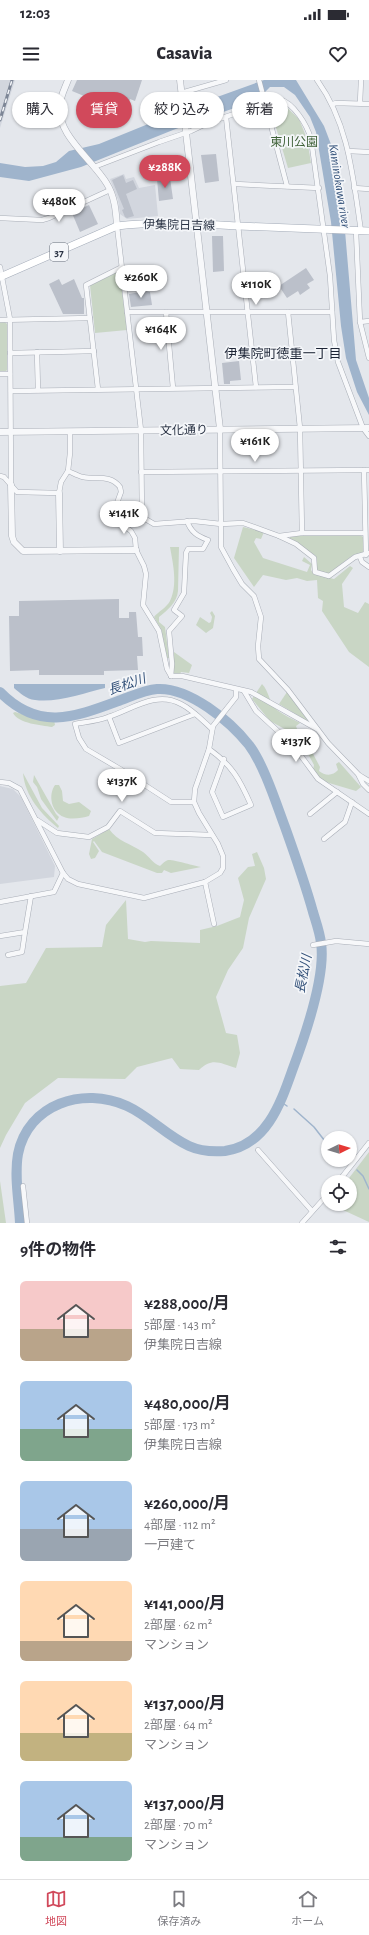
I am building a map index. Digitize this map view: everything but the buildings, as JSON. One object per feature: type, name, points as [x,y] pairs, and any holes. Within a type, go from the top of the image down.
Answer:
[{"type":"main road","name":"伊集院日吉線","points":[[1,277],[117,226],[151,223],[369,231]]},
{"type":"street","points":[[68,80],[62,97],[60,111],[64,128],[94,166],[110,190],[115,206],[141,430],[142,517]]},
{"type":"street","points":[[180,80],[181,92]]},
{"type":"street","points":[[184,92],[226,80]]},
{"type":"street","points":[[259,80],[263,92]]},
{"type":"street","points":[[317,80],[333,104],[342,127],[348,151],[354,188],[360,322],[369,358]]},
{"type":"street","points":[[360,103],[361,80]]},
{"type":"street","points":[[333,104],[369,104]]},
{"type":"street","points":[[288,105],[297,112],[311,139],[326,230],[332,312],[338,362],[369,436]]},
{"type":"street","points":[[94,166],[232,115]]},
{"type":"street","points":[[226,117],[256,387]]},
{"type":"street","points":[[186,128],[220,429],[221,547],[242,584],[254,596],[261,617],[258,646],[260,659],[288,690],[320,730],[328,743],[358,774],[369,781]]},
{"type":"street","points":[[273,128],[287,186]]},
{"type":"street","points":[[348,151],[369,152]]},
{"type":"street","points":[[234,184],[319,188]]},
{"type":"street","points":[[354,188],[369,189]]},
{"type":"street","points":[[0,218],[36,220],[49,218],[110,190]]},
{"type":"street","points":[[0,267],[10,319],[11,485],[12,536],[14,542],[19,548],[28,552],[136,550]]},
{"type":"street","points":[[98,389],[86,285],[122,267]]},
{"type":"street","points":[[127,312],[332,312]]},
{"type":"street","points":[[166,312],[174,388]]},
{"type":"street","points":[[288,312],[300,428],[302,533]]},
{"type":"street","points":[[0,320],[90,318]]},
{"type":"street","points":[[360,322],[369,321]]},
{"type":"street","points":[[10,353],[94,351]]},
{"type":"street","points":[[37,352],[38,390]]},
{"type":"street","points":[[0,374],[10,374]]},
{"type":"street","points":[[11,390],[295,387]]},
{"type":"street","name":"文化通り","points":[[0,432],[366,428]]},
{"type":"street","points":[[60,551],[58,493],[61,482],[68,471],[70,432]]},
{"type":"street","points":[[141,472],[367,470],[365,533],[368,554],[355,557],[329,576],[314,572],[314,558],[296,544],[250,524],[221,524],[187,521],[154,524],[142,517]]},
{"type":"street","points":[[68,471],[83,477],[104,478],[119,485],[121,492],[113,514],[117,521],[133,533],[135,538],[136,550],[144,566],[146,574],[143,605],[159,631],[167,669],[171,676]]},
{"type":"street","points":[[0,476],[4,477],[17,492],[58,493]]},
{"type":"street","points":[[126,527],[130,522],[142,517]]},
{"type":"street","points":[[171,676],[172,664],[169,631],[182,616],[174,610],[184,594],[186,553],[188,549],[191,548],[203,549],[208,540],[197,536],[190,530],[187,521]]},
{"type":"street","points":[[279,536],[302,533],[365,533]]},
{"type":"street","points":[[360,557],[362,562],[369,567]]},
{"type":"street","points":[[171,676],[182,676],[236,690],[241,689],[251,692],[320,730]]},
{"type":"street","points":[[0,782],[9,783],[20,789],[63,872],[78,884],[144,898],[205,882],[220,873],[223,868],[221,850],[194,802],[195,789],[209,749],[212,728],[236,697],[236,690]]},
{"type":"street","points":[[244,691],[256,711],[293,745],[318,779],[369,814]]},
{"type":"street","points":[[194,802],[172,802],[86,749],[79,738],[75,724],[109,717],[143,702],[158,700],[180,703],[212,728]]},
{"type":"street","points":[[109,717],[119,743],[195,714]]},
{"type":"street","points":[[209,749],[224,759],[238,778],[251,805],[223,817],[212,792],[224,759]]},
{"type":"street","points":[[358,774],[363,784],[369,790]]},
{"type":"street","points":[[310,814],[337,792]]},
{"type":"street","points":[[324,839],[345,822],[352,802]]},
{"type":"street","points":[[36,819],[57,833],[89,837],[108,828],[120,811],[154,833],[212,835]]},
{"type":"street","points":[[0,902],[54,892],[63,872]]},
{"type":"street","points":[[205,882],[214,924]]},
{"type":"street","points":[[8,955],[22,952],[31,896]]},
{"type":"street","points":[[0,936],[25,932]]},
{"type":"street","points":[[314,944],[334,941],[369,944]]},
{"type":"street","points":[[344,1175],[369,1143]]},
{"type":"street","points":[[258,1150],[312,1211]]},
{"type":"street","points":[[23,1186],[27,1223]]},
{"type":"street","points":[[302,1223],[321,1201]]},
{"type":"shaded area","points":[[0,80],[15,80],[0,128]]},
{"type":"shaded area","points":[[124,174],[126,179],[134,177],[139,188],[155,185],[158,216],[127,219],[120,214],[118,200],[110,179]]},
{"type":"shaded area","points":[[0,786],[13,789],[21,797],[55,866],[54,877],[0,884]]},
{"type":"green space","name":"東川公園","points":[[288,109],[299,119],[307,139],[311,163],[288,168],[276,128],[288,128]]},
{"type":"green space","points":[[117,272],[120,274],[127,330],[95,333],[90,285]]},
{"type":"green space","points":[[0,322],[5,322],[7,324],[6,371],[0,371]]},
{"type":"green space","points":[[243,527],[264,532],[261,539],[256,538],[254,542],[263,558],[307,572],[310,565],[302,561],[304,557],[312,564],[311,570],[314,574],[334,579],[350,566],[353,568],[342,584],[344,607],[358,613],[365,602],[369,604],[369,667],[349,652],[322,611],[323,601],[318,598],[317,580],[307,581],[297,578],[286,580],[263,575],[254,587],[234,558]]},
{"type":"green space","points":[[360,535],[363,537],[363,552],[361,554],[353,555],[328,574],[316,570],[316,556],[290,539],[290,536]]},
{"type":"green space","points":[[170,547],[179,547],[178,591],[176,599],[169,609],[159,617],[159,622],[165,627],[169,658],[167,658],[161,629],[154,617],[169,603],[174,588],[174,574]]},
{"type":"green space","points":[[212,611],[215,616],[213,628],[206,633],[196,625],[200,617],[209,623],[211,622],[212,617],[210,613]]},
{"type":"green space","points":[[174,652],[192,665],[189,673],[181,672],[180,674],[173,674]]},
{"type":"green space","points":[[262,684],[274,707],[300,723],[296,726],[305,742],[305,747],[292,733],[270,721],[252,699]]},
{"type":"green space","points":[[287,692],[312,724],[279,704]]},
{"type":"green space","points":[[15,712],[45,721],[54,720],[55,725],[52,727],[25,722],[16,717],[13,713]]},
{"type":"green space","points":[[311,750],[320,767],[319,771],[321,773],[334,773],[338,770],[336,764],[339,762],[361,787],[356,791],[322,780],[313,770],[314,765],[307,752]]},
{"type":"green space","points":[[23,773],[42,808],[59,826],[58,828],[40,811],[30,797],[24,781]]},
{"type":"green space","points":[[34,775],[59,817],[57,821],[41,799],[37,787],[33,782]]},
{"type":"green space","points":[[55,785],[59,785],[62,791],[63,801],[69,804],[79,802],[91,811],[89,816],[70,818],[60,815],[56,811],[51,798]]},
{"type":"green space","points":[[109,829],[116,837],[143,852],[160,866],[166,861],[170,860],[201,867],[171,873],[164,870],[162,873],[157,873],[102,852],[94,841],[93,842],[99,851],[95,858],[91,859],[89,854],[92,839]]},
{"type":"green space","points":[[257,852],[264,868],[266,879],[249,918],[243,948],[228,970],[216,997],[226,1033],[237,1035],[240,1053],[236,1068],[221,1063],[212,1062],[199,1070],[180,1069],[172,1058],[137,1067],[125,1079],[58,1078],[25,1103],[0,1148],[0,986],[26,983],[46,948],[102,947],[106,925],[126,900],[128,939],[145,942],[200,943],[200,930],[217,926],[240,917],[244,900],[238,878],[248,867],[255,866],[252,854]]},
{"type":"green space","points":[[369,1152],[369,1222],[345,1211],[357,1211],[357,1175],[351,1175]]},
{"type":"green space","points":[[0,1181],[6,1223],[0,1223]]},
{"type":"water","points":[[264,80],[296,80],[324,126],[332,147],[344,219],[356,360],[369,398],[369,415],[357,392],[346,358],[341,326],[331,222],[316,132],[310,117],[295,95],[284,87],[270,87],[265,92],[232,92],[232,109],[224,112],[224,94]]},
{"type":"water","points":[[140,127],[179,128],[81,167],[29,181],[0,177],[0,163],[25,167],[43,166],[56,162],[69,151],[99,144]]},
{"type":"water","points":[[14,684],[105,684],[105,688],[70,697],[43,701],[26,697],[14,688]]},
{"type":"waterway","name":"長松川","points":[[0,692],[15,705],[29,713],[43,717],[58,717],[88,712],[139,693],[157,689],[169,690],[195,700],[220,716],[249,745],[265,773],[307,890],[320,935],[322,956],[313,1007],[287,1084],[269,1122],[251,1141],[239,1147],[225,1151],[207,1151],[193,1148],[181,1142],[135,1110],[110,1100],[93,1098],[76,1099],[60,1104],[45,1112],[33,1123],[24,1137],[18,1154],[17,1180],[20,1223]]},
{"type":"waterway","name":"長松川","points":[[281,1102],[287,1106]]},
{"type":"waterway","points":[[294,1109],[314,1127],[321,1136]]},
{"type":"waterway","points":[[357,1170],[363,1176],[369,1189]]},
{"type":"railway","points":[[0,120],[12,80]]},
{"type":"district","name":"伊集院町徳重一丁目","points":[[283,354]]},
{"type":"water label","name":"Kaminokawa river","points":[[339,186]]}]
